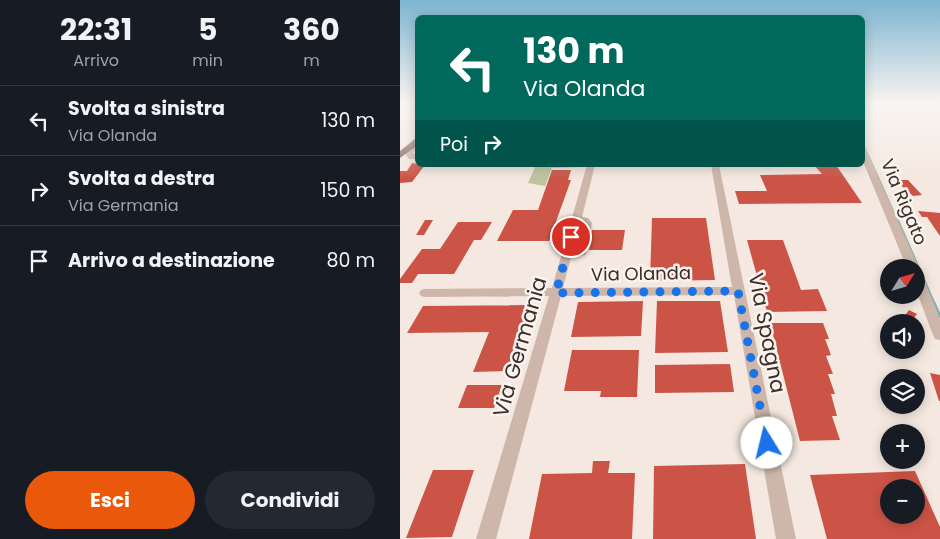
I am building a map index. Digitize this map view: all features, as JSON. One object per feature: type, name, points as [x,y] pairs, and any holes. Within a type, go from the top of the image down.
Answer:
[{"type":"main road","points":[[400,155],[415,143]]},
{"type":"street","points":[[415,144],[409,153],[412,157],[415,157]]},
{"type":"street","points":[[400,159],[415,157]]},
{"type":"street","name":"Via Rigato","points":[[865,157],[909,259]]},
{"type":"street","name":"Via Germania","points":[[486,539],[590,167]]},
{"type":"street","name":"Via Spagna","points":[[715,167],[786,539]]},
{"type":"street","name":"Via Olanda","points":[[424,293],[738,291]]},
{"type":"street","points":[[925,297],[940,335]]},
{"type":"green space","points":[[535,167],[582,167],[552,168],[545,186],[528,183]]},
{"type":"building","points":[[412,163],[415,163],[415,167],[423,167],[412,182],[400,183],[400,171],[407,171]]},
{"type":"building","points":[[816,167],[837,167],[862,203],[739,204],[735,191],[767,191],[760,175],[822,174]]},
{"type":"building","points":[[552,170],[571,170],[568,180],[571,180],[549,241],[497,241],[513,210],[538,210]]},
{"type":"building","points":[[895,180],[908,180],[922,195],[913,196]]},
{"type":"building","points":[[918,211],[940,213],[940,236],[927,217],[922,217]]},
{"type":"building","points":[[652,218],[706,218],[715,280],[650,281]]},
{"type":"building","points":[[425,220],[433,220],[424,235],[416,235]]},
{"type":"building","points":[[458,222],[492,222],[481,240],[474,240],[454,274],[418,274],[412,283],[400,283],[400,279],[422,249],[440,249]]},
{"type":"building","points":[[592,230],[625,230],[622,250],[589,250]]},
{"type":"building","points":[[747,240],[783,240],[801,290],[818,289],[827,311],[767,312]]},
{"type":"building","points":[[643,301],[641,336],[571,337],[578,302]]},
{"type":"building","points":[[657,301],[720,301],[728,352],[655,353]]},
{"type":"building","points":[[529,305],[507,371],[473,372],[489,332],[407,333],[423,306]]},
{"type":"building","points":[[909,310],[917,314],[906,314]]},
{"type":"building","points":[[770,323],[823,323],[829,339],[825,339],[831,355],[826,356],[833,374],[828,374],[835,394],[831,394],[837,416],[832,416],[840,440],[800,441]]},
{"type":"building","points":[[572,350],[639,350],[637,397],[600,397],[601,391],[564,391]]},
{"type":"building","points":[[730,364],[734,392],[655,393],[655,365]]},
{"type":"building","points":[[930,373],[940,375],[940,401],[939,401]]},
{"type":"building","points":[[467,385],[502,385],[494,408],[458,408]]},
{"type":"building","points":[[593,461],[610,461],[608,473],[635,473],[632,539],[529,539],[542,474],[592,473]]},
{"type":"building","points":[[745,464],[756,539],[653,539],[654,466]]},
{"type":"building","points":[[433,470],[474,470],[452,537],[406,538]]},
{"type":"building","points":[[915,471],[919,479],[880,479],[880,524],[925,524],[925,493],[940,527],[940,539],[827,539],[810,475]]},
{"type":"waterway","points":[[865,148],[869,157]]},
{"type":"waterway","points":[[868,155],[898,222]]},
{"type":"waterway","points":[[898,221],[935,305]]},
{"type":"waterway","points":[[934,303],[940,316]]},
{"type":"route","points":[[571,237],[556,293],[738,291],[767,443]]}]
